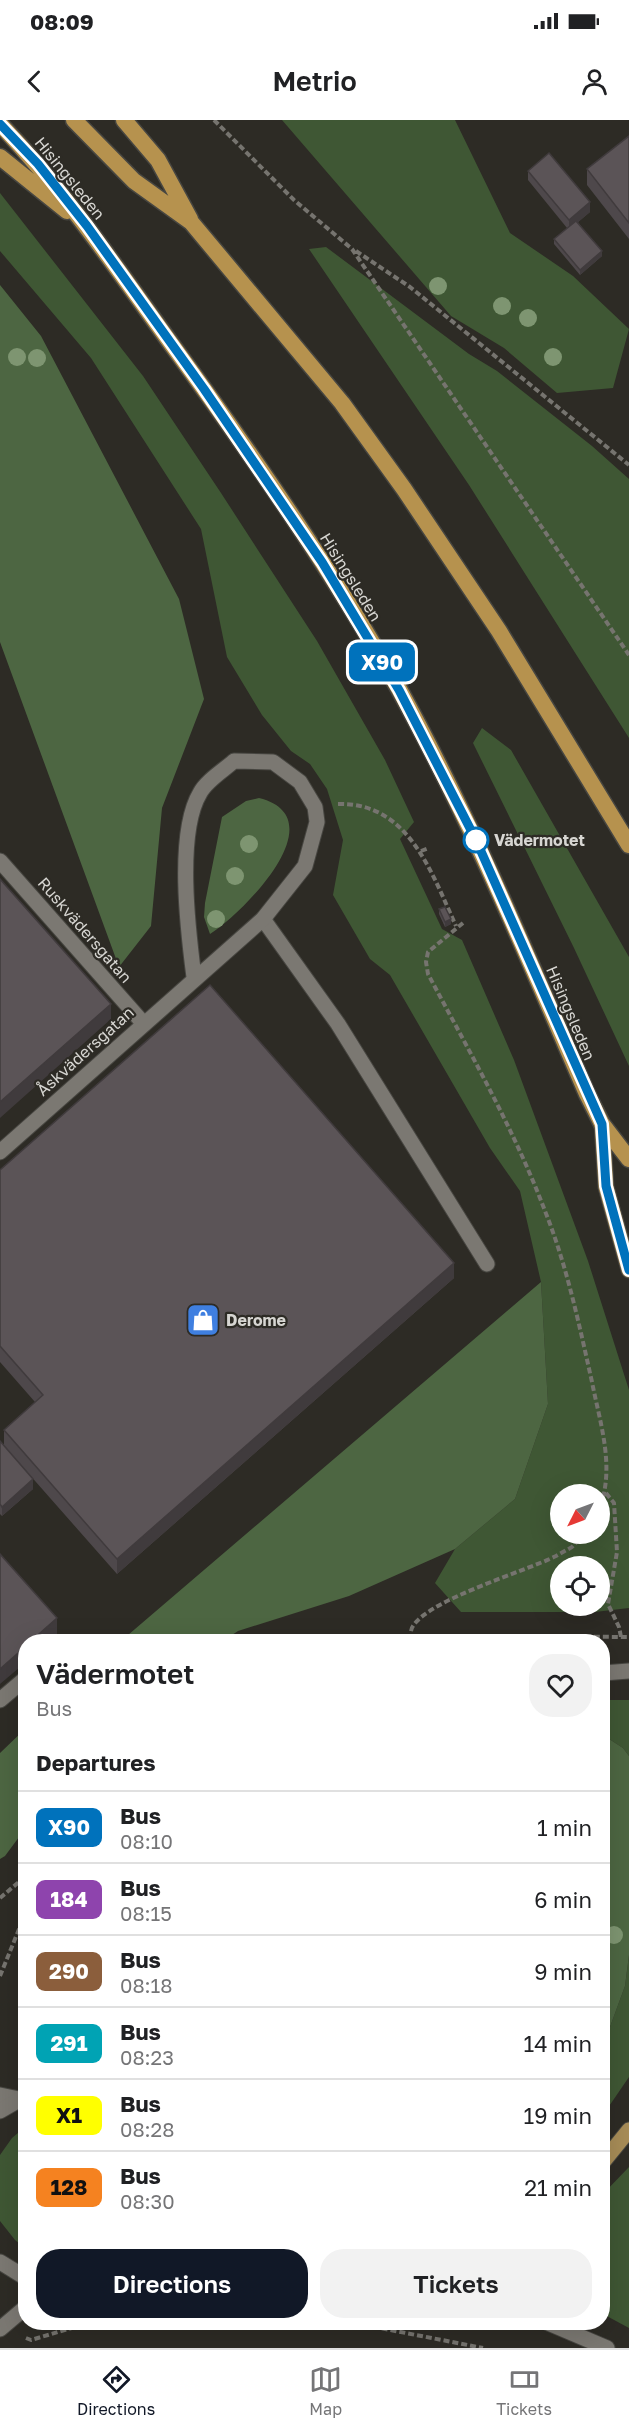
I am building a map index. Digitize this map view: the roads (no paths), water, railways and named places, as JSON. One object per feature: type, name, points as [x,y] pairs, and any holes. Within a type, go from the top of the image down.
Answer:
[{"type":"highway","points":[[74,120],[134,181],[191,222]]},
{"type":"highway","points":[[124,120],[158,160],[191,222],[342,403],[404,489],[499,631],[629,845]]},
{"type":"highway","name":"Hisingsleden","points":[[0,124],[38,164],[87,226],[204,389],[322,562],[399,690],[476,840],[602,1124],[629,1159]]},
{"type":"highway","points":[[0,157],[87,226]]},
{"type":"main road","points":[[602,1124],[606,1186],[629,1270]]},
{"type":"main road","points":[[610,2153],[629,2130]]},
{"type":"street","name":"Åskvädersgatan","points":[[0,1152],[194,977],[263,919],[304,866],[317,822],[315,807],[300,783],[273,762],[234,761],[200,792],[188,831],[187,920],[194,977]]},
{"type":"street","name":"Ruskvädersgatan","points":[[0,861],[144,1024]]},
{"type":"street","points":[[263,919],[338,1024],[487,1264]]},
{"type":"street","points":[[610,1672],[629,1671]]},
{"type":"street","points":[[0,1700],[18,1685]]},
{"type":"street","points":[[0,2096],[18,2097]]},
{"type":"street","points":[[0,2111],[18,2100]]},
{"type":"street","points":[[0,2262],[18,2273]]},
{"type":"street","points":[[4,2325],[18,2314]]},
{"type":"street","points":[[565,2330],[607,2348]]},
{"type":"place","name":"Vädermotet","points":[[476,840]]},
{"type":"place","name":"Derome","points":[[203,1320]]}]
